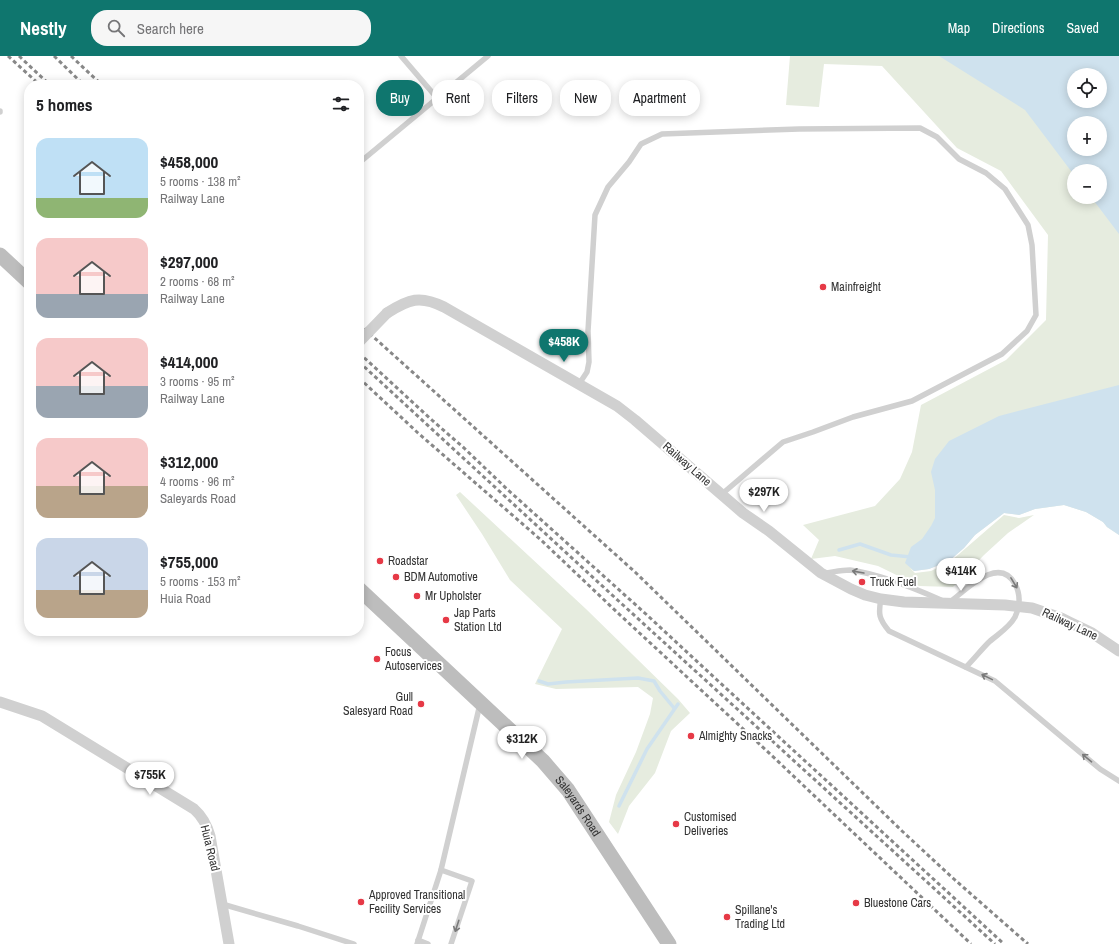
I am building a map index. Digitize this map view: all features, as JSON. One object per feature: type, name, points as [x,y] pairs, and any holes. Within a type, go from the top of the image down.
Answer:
[{"type":"main road","points":[[0,255],[24,277]]},
{"type":"main road","name":"Saleyards Road","points":[[364,594],[543,761],[568,790],[669,944]]},
{"type":"street","name":"Railway Lane","points":[[364,337],[387,312],[400,305],[410,301],[422,300],[432,302],[444,307],[627,413],[743,513],[769,531],[821,573],[851,589],[865,595],[881,599],[904,602],[1019,606],[1037,609],[1061,618],[1092,633],[1119,651]]},
{"type":"street","name":"Huia Road","points":[[0,702],[42,716],[187,805],[201,816],[207,825],[210,836],[229,944]]},
{"type":"lane","points":[[402,56],[432,92]]},
{"type":"lane","points":[[459,80],[488,56]]},
{"type":"lane","points":[[364,159],[432,102]]},
{"type":"lane","points":[[579,384],[587,372],[589,362],[588,331],[595,215],[608,187],[629,162],[641,144],[655,137],[662,134],[791,129],[920,128],[937,137],[959,159],[986,173],[1005,189],[1028,225],[1032,245],[1036,314],[1027,331],[1002,354],[912,401],[852,417],[783,442],[722,494]]},
{"type":"lane","points":[[821,573],[848,570],[866,573],[923,593],[948,604],[978,580],[991,573],[1003,573],[1012,578],[1018,589],[1019,606],[1013,620],[1006,629],[989,643],[966,667]]},
{"type":"lane","points":[[881,599],[879,608],[880,618],[882,624],[889,631],[995,681],[1100,769],[1119,781]]},
{"type":"lane","points":[[428,944],[417,942],[441,870],[480,702]]},
{"type":"lane","points":[[441,870],[472,880],[451,944]]},
{"type":"lane","points":[[222,904],[354,944]]},
{"type":"shaded area","points":[[790,56],[1119,56],[1119,535],[1107,527],[1103,522],[1086,512],[1064,505],[1035,509],[1019,515],[1004,513],[975,535],[964,548],[949,561],[929,569],[914,571],[910,568],[915,573],[931,571],[951,561],[1004,515],[1019,518],[1034,515],[1008,533],[953,587],[919,586],[878,566],[835,556],[811,559],[819,540],[803,525],[875,506],[900,479],[912,452],[921,405],[1006,360],[1046,320],[1048,235],[1001,171],[957,148],[882,66],[824,64],[819,107],[786,105]]},
{"type":"shaded area","points":[[460,492],[586,609],[678,699],[690,713],[671,731],[655,773],[629,806],[618,834],[609,822],[616,795],[636,752],[650,714],[653,698],[638,687],[556,689],[535,684],[562,629],[510,580],[456,495]]},
{"type":"water","points":[[939,56],[1119,56],[1119,234],[1096,204],[1107,204],[1107,164],[1067,164],[1067,166],[1025,110]]},
{"type":"water","points":[[1119,385],[1119,535],[1107,527],[1103,522],[1086,512],[1064,505],[1035,509],[1019,515],[1004,513],[975,535],[964,548],[949,561],[929,569],[914,571],[905,563],[911,547],[922,539],[935,518],[935,490],[931,472],[935,459],[949,441],[999,416]]},
{"type":"waterway","points":[[839,550],[860,544],[891,555],[911,557]]},
{"type":"waterway","points":[[539,681],[548,684],[638,678],[654,681],[674,708]]},
{"type":"waterway","points":[[619,806],[647,749],[678,704]]},
{"type":"railway","points":[[8,56],[34,80]]},
{"type":"railway","points":[[19,56],[45,80]]},
{"type":"railway","points":[[54,56],[79,80]]},
{"type":"railway","points":[[71,56],[97,80]]},
{"type":"railway","points":[[364,328],[635,572],[902,831],[1028,944]]},
{"type":"railway","points":[[364,358],[647,615],[1004,944]]},
{"type":"railway","points":[[364,367],[995,944]]},
{"type":"railway","points":[[364,383],[418,433],[541,540],[971,944]]},
{"type":"place","name":"Mainfreight","points":[[823,287]]},
{"type":"place","name":"Roadstar","points":[[380,561]]},
{"type":"place","name":"BDM Automotive","points":[[396,577]]},
{"type":"place","name":"Truck Fuel","points":[[862,582]]},
{"type":"place","name":"Mr Upholster","points":[[417,596]]},
{"type":"place","name":"Jap Parts Station Ltd","points":[[446,620]]},
{"type":"place","name":"Focus Autoservices","points":[[377,659]]},
{"type":"place","name":"Gull Salesyard Road","points":[[421,704]]},
{"type":"place","name":"Almighty Snacks","points":[[691,736]]},
{"type":"place","name":"Customised Deliveries","points":[[676,824]]},
{"type":"place","name":"Approved Transitional Fecility Services","points":[[361,902]]},
{"type":"place","name":"Bluestone Cars","points":[[856,903]]},
{"type":"place","name":"Spillane's Trading Ltd","points":[[727,917]]}]
